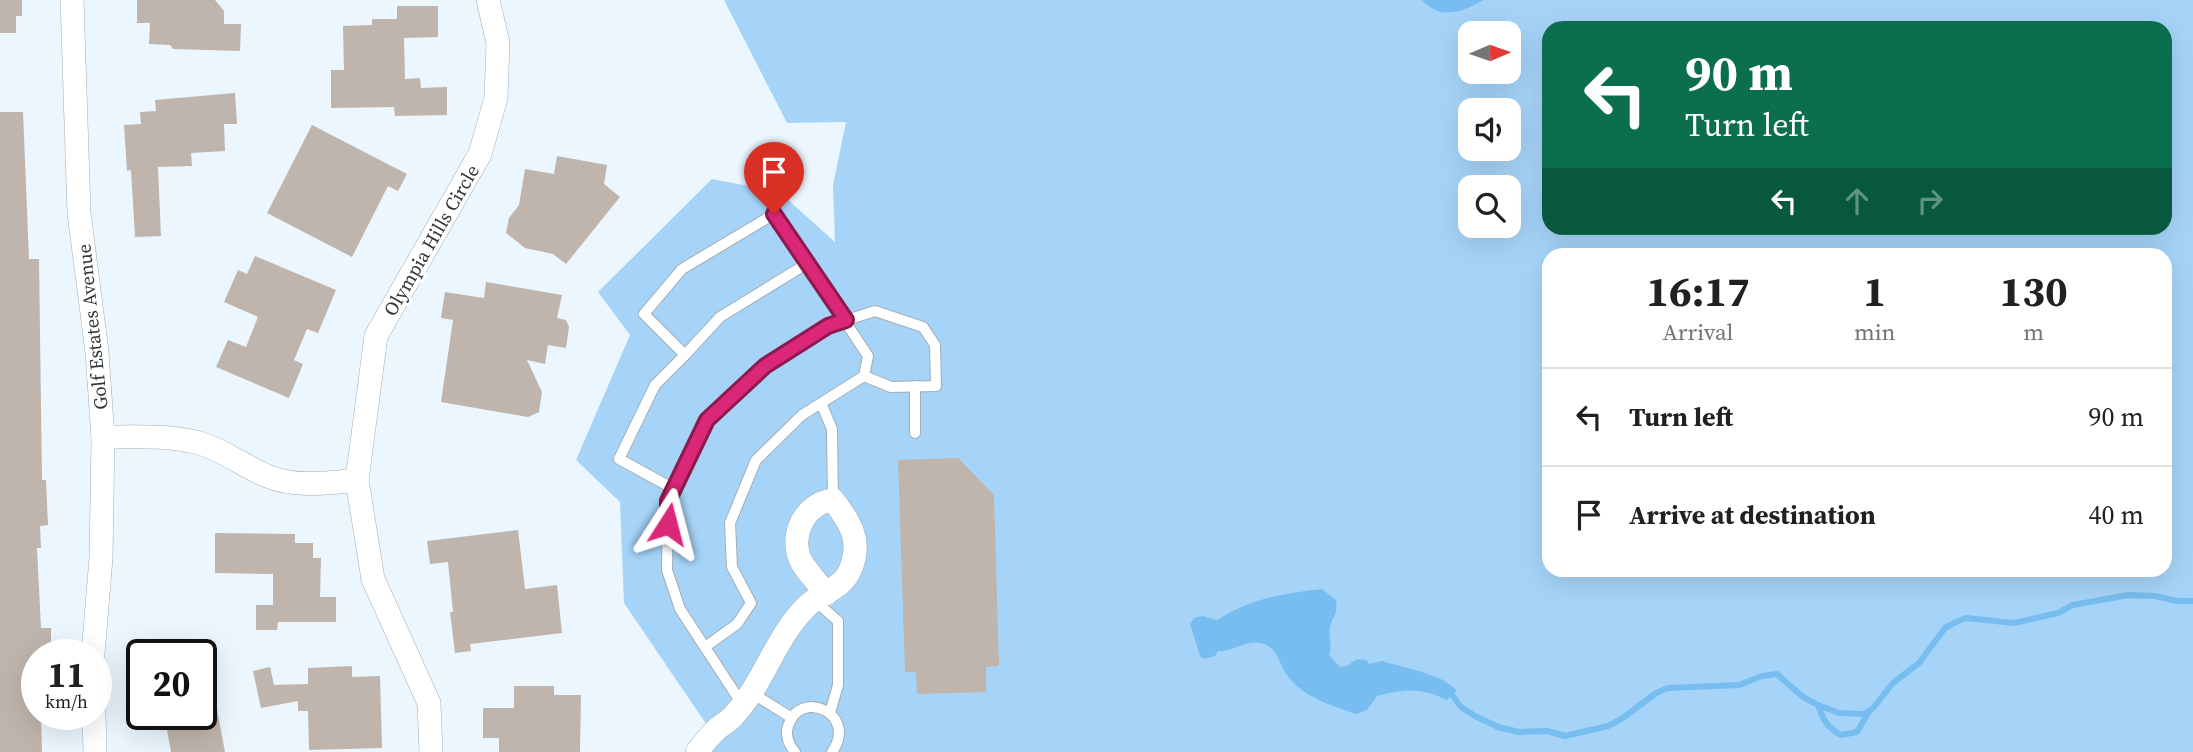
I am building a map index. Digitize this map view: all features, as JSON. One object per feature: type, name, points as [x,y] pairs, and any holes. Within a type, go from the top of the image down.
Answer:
[{"type":"street","name":"Golf Estates Avenue","points":[[72,0],[79,213],[95,327],[103,437],[101,558],[94,639]]},
{"type":"street","name":"Olympia Hills Circle","points":[[431,752],[429,703],[373,579],[357,480],[376,336],[480,154],[496,98],[498,43],[488,0]]},
{"type":"street","points":[[103,437],[174,439],[200,444],[224,452],[268,476],[286,482],[308,484],[357,480]]},
{"type":"street","points":[[697,752],[713,732],[735,715],[808,604],[820,597],[845,580],[852,567],[856,545],[853,529],[833,500],[809,508],[797,537],[801,562],[820,597]]},
{"type":"street","points":[[94,730],[95,752]]},
{"type":"lane","points":[[685,355],[644,314],[682,269],[774,214],[868,356],[864,376],[802,415],[756,460],[730,523],[732,567],[751,603],[737,624],[705,647]]},
{"type":"lane","points":[[674,489],[620,459],[654,385],[720,317],[808,263]]},
{"type":"lane","points":[[792,718],[746,698],[705,647],[680,609],[667,570],[668,501],[707,420],[765,366],[828,326],[875,311],[923,327],[935,345],[936,386],[891,387],[864,376]]},
{"type":"lane","points":[[915,386],[915,433]]},
{"type":"lane","points":[[821,403],[832,429],[833,500]]},
{"type":"lane","points":[[820,597],[838,621],[838,685],[830,713]]},
{"type":"lane","points":[[795,752],[787,734],[792,718],[806,708],[822,709],[830,713],[839,728],[837,745],[832,752]]},
{"type":"shaded area","points":[[724,0],[2193,0],[2193,752],[707,752],[717,740],[624,603],[620,502],[576,460],[630,335],[598,292],[712,179],[779,192],[835,242],[833,185],[846,122],[787,123]]},
{"type":"shaded area","points":[[1422,0],[1483,0],[1459,11],[1444,12],[1429,7]]},
{"type":"shaded area","points":[[1322,589],[1336,600],[1336,613],[1330,627],[1329,655],[1340,667],[1357,659],[1367,660],[1368,664],[1382,661],[1443,680],[1457,690],[1447,700],[1421,691],[1377,696],[1367,710],[1357,714],[1304,692],[1286,674],[1275,653],[1267,645],[1250,643],[1218,651],[1215,656],[1204,659],[1200,656],[1190,624],[1194,618],[1203,616],[1217,620],[1268,598]]},
{"type":"building","points":[[0,0],[22,0],[22,16],[16,16],[16,33],[0,33]]},
{"type":"building","points":[[137,0],[215,0],[224,11],[224,24],[241,24],[240,51],[173,49],[170,45],[149,44],[150,23],[137,23]]},
{"type":"building","points":[[397,6],[438,6],[438,37],[404,38],[405,79],[420,78],[421,88],[447,87],[447,115],[395,116],[394,107],[331,108],[331,70],[344,70],[343,26],[372,25],[372,19],[397,19]]},
{"type":"building","points":[[235,93],[237,124],[224,124],[225,151],[191,153],[192,166],[158,167],[161,236],[135,237],[131,170],[127,171],[124,125],[141,124],[140,112],[156,111],[155,100]]},
{"type":"building","points":[[0,112],[23,112],[29,259],[39,259],[42,480],[46,480],[48,525],[40,526],[41,548],[37,548],[41,628],[51,628],[51,639],[21,639],[21,730],[41,730],[42,752],[0,752]]},
{"type":"building","points":[[312,125],[407,174],[398,191],[388,186],[352,257],[267,213]]},
{"type":"building","points":[[557,156],[607,165],[604,184],[620,197],[566,264],[553,254],[525,248],[506,233],[509,218],[519,205],[525,169],[554,174]]},
{"type":"building","points":[[255,256],[336,290],[318,333],[307,329],[294,360],[303,364],[289,398],[216,367],[228,340],[246,347],[258,317],[224,302],[238,270],[247,274]]},
{"type":"building","points":[[486,282],[562,295],[557,318],[566,320],[569,327],[566,348],[548,345],[545,364],[527,360],[542,392],[539,412],[528,417],[441,402],[453,320],[441,318],[445,292],[484,298]]},
{"type":"building","points":[[958,458],[994,495],[999,666],[986,667],[986,692],[917,694],[916,672],[905,672],[898,460]]},
{"type":"building","points":[[518,530],[525,589],[557,585],[562,633],[470,644],[471,651],[455,653],[448,562],[430,564],[427,541]]},
{"type":"building","points":[[215,533],[295,534],[295,543],[313,543],[313,558],[321,558],[320,597],[336,597],[336,622],[278,622],[277,630],[256,630],[256,605],[273,605],[273,574],[215,573]]},
{"type":"building","points":[[352,666],[352,677],[380,676],[382,748],[309,750],[308,711],[298,711],[298,701],[261,708],[253,671],[270,667],[274,685],[308,684],[308,668]]},
{"type":"building","points":[[514,686],[554,686],[554,695],[581,695],[580,752],[499,752],[499,738],[483,738],[483,708],[514,708]]},
{"type":"building","points":[[217,709],[225,752],[171,752],[167,730],[217,730]]},
{"type":"waterway","points":[[1452,695],[1461,707],[1498,727],[1519,732],[1547,731],[1565,736],[1608,726],[1656,693],[1668,688],[1739,685],[1762,676],[1777,674],[1803,697],[1818,705],[1839,713],[1864,714],[1873,708],[1893,683],[1919,663],[1945,628],[1966,618],[2014,623],[2058,613],[2073,605],[2128,595],[2193,601]]},
{"type":"waterway","points":[[1818,705],[1826,723],[1841,735],[1857,732],[1870,710]]},
{"type":"route","points":[[668,524],[668,501],[707,420],[765,366],[828,326],[846,320],[774,214]]}]
